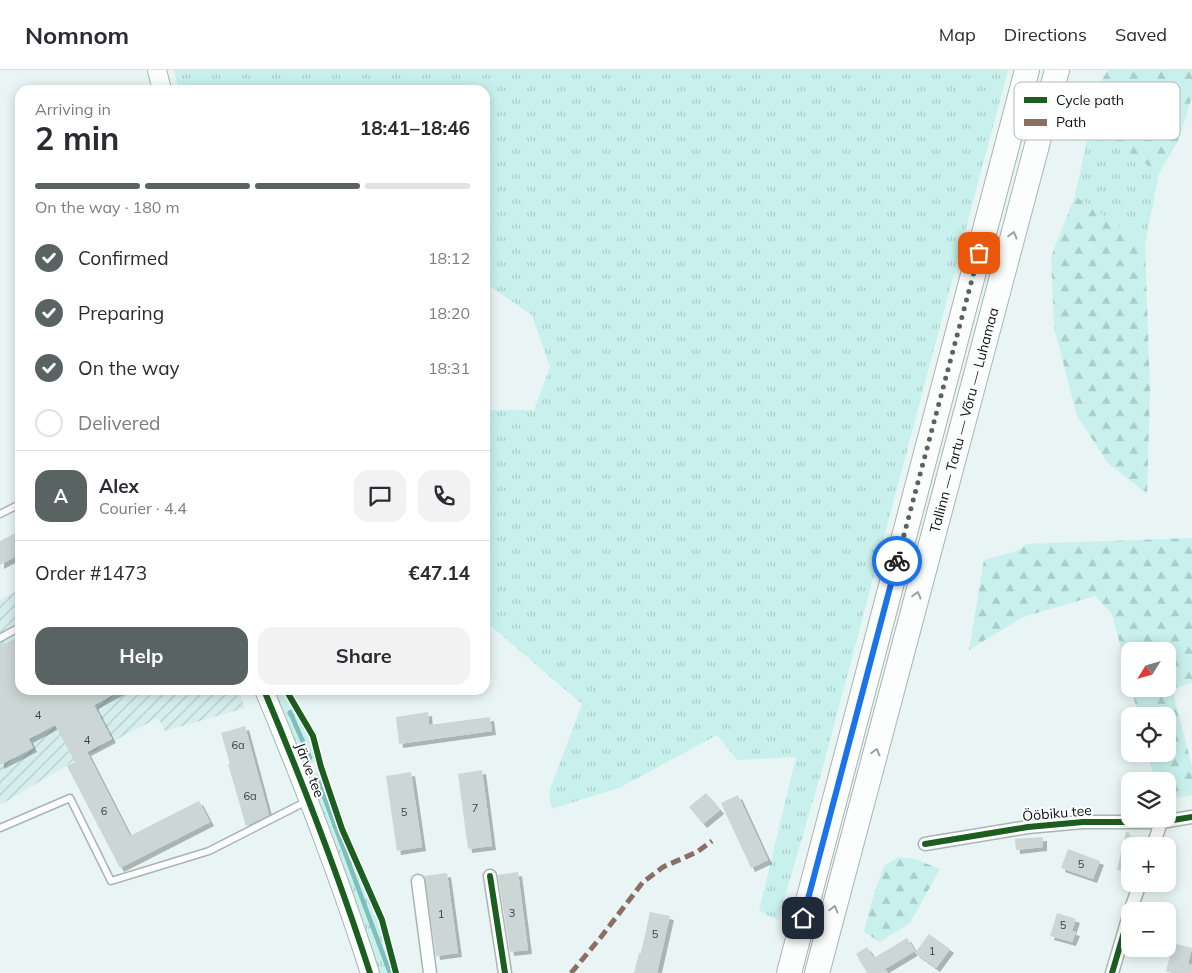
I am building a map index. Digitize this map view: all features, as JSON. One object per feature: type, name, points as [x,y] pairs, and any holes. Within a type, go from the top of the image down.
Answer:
[{"type":"highway","name":"Tallinn — Tartu — Võru — Luhamaa","points":[[789,973],[1014,119]]},
{"type":"highway","name":"Tallinn — Tartu — Võru — Luhamaa","points":[[817,973],[1038,140]]},
{"type":"street","points":[[157,70],[161,85]]},
{"type":"street","name":"Järve tee","points":[[266,695],[348,906],[370,973]]},
{"type":"street","name":"Ööbiku tee","points":[[1176,820],[1192,817]]},
{"type":"street","name":"Ööbiku tee","points":[[925,844],[1028,827],[1083,822],[1121,822]]},
{"type":"street","points":[[490,876],[505,973]]},
{"type":"street","points":[[418,881],[430,973]]},
{"type":"street","points":[[1112,973],[1121,942]]},
{"type":"lane","points":[[0,514],[15,506]]},
{"type":"lane","points":[[0,638],[15,630]]},
{"type":"lane","points":[[0,828],[70,798],[111,880],[210,851],[308,801]]},
{"type":"shaded area","points":[[15,592],[15,695],[240,695],[245,708],[165,731],[158,718],[69,764],[0,805],[0,600]]},
{"type":"green space","points":[[174,70],[1008,70],[824,763],[778,920],[759,911],[796,757],[737,760],[717,735],[621,787],[552,809],[549,792],[582,704],[490,625],[490,410],[534,410],[550,367],[532,315],[490,286],[490,85],[178,85]]},
{"type":"green space","points":[[1108,70],[1192,70],[1192,97],[1180,136],[1180,82],[1102,82]]},
{"type":"green space","points":[[1087,140],[1111,140],[1159,173],[1145,244],[1075,196]]},
{"type":"green space","points":[[1111,140],[1178,140],[1159,173]]},
{"type":"green space","points":[[1075,196],[1145,244],[1150,392],[1147,494],[1108,463],[1077,416],[1054,327],[1051,257]]},
{"type":"green space","points":[[1192,538],[1192,683],[1176,688],[1176,642],[1121,642],[1121,648],[1112,614],[1095,596],[1023,617],[969,650],[984,560],[1017,551],[1026,544]]},
{"type":"green space","points":[[275,695],[286,695],[312,739],[312,749],[317,762],[306,764],[301,759]]},
{"type":"green space","points":[[1134,698],[1174,698],[1192,766],[1192,795],[1176,798],[1176,772],[1153,772],[1150,762],[1176,762],[1176,707],[1136,707]]},
{"type":"green space","points":[[320,771],[330,803],[379,923],[394,973],[380,973],[378,970],[346,874],[310,780],[313,774]]},
{"type":"green space","points":[[898,857],[915,859],[940,869],[910,923],[880,942],[864,932],[884,866]]},
{"type":"building","points":[[15,534],[15,557],[0,565],[0,541]]},
{"type":"building","points":[[15,638],[15,695],[113,695],[94,705],[112,739],[87,752],[130,836],[199,801],[210,822],[120,868],[67,766],[75,762],[55,725],[29,739],[33,748],[0,765],[0,646]]},
{"type":"building","points":[[428,712],[429,725],[490,717],[492,731],[399,744],[396,717]]},
{"type":"building","points":[[245,726],[269,815],[246,826],[221,733]]},
{"type":"building","points":[[482,770],[492,846],[468,849],[458,774]]},
{"type":"building","points":[[411,772],[422,847],[397,851],[386,776]]},
{"type":"building","points":[[706,793],[720,810],[703,824],[689,807]]},
{"type":"building","points":[[738,795],[768,860],[751,868],[721,803]]},
{"type":"building","points":[[1126,832],[1130,833],[1130,836],[1136,837],[1125,837]]},
{"type":"building","points":[[1043,837],[1043,847],[1016,850],[1015,839]]},
{"type":"building","points":[[1068,849],[1100,861],[1093,879],[1061,868]]},
{"type":"building","points":[[1121,853],[1121,871],[1117,870]]},
{"type":"building","points":[[518,872],[528,950],[510,952],[498,875]]},
{"type":"building","points":[[447,873],[458,953],[436,956],[424,876]]},
{"type":"building","points":[[650,912],[670,916],[657,973],[634,973],[639,953],[641,953]]},
{"type":"building","points":[[1057,913],[1076,919],[1072,931],[1076,932],[1072,942],[1050,936]]},
{"type":"building","points":[[929,934],[950,949],[936,968],[915,953]]},
{"type":"building","points":[[907,938],[915,951],[885,969],[888,973],[867,973],[856,954],[867,947],[874,958]]},
{"type":"building","points":[[1176,944],[1192,948],[1188,964],[1192,965],[1192,973],[1166,972],[1170,957],[1176,957]]},
{"type":"waterway","points":[[290,712],[310,758]]},
{"type":"waterway","points":[[317,778],[390,973]]},
{"type":"marked path","points":[[571,973],[643,882],[663,867],[697,852],[712,841]]},
{"type":"cycle path","points":[[266,695],[320,830],[370,973]]},
{"type":"cycle path","points":[[289,695],[313,736],[321,767],[342,829],[382,920],[396,973]]},
{"type":"cycle path","points":[[925,844],[1028,827],[1083,822],[1161,822],[1192,817]]},
{"type":"cycle path","points":[[490,876],[505,973]]},
{"type":"cycle path","points":[[1112,973],[1121,942]]},
{"type":"way so far","points":[[897,561],[979,253]]},
{"type":"route","points":[[803,918],[897,561]]}]
